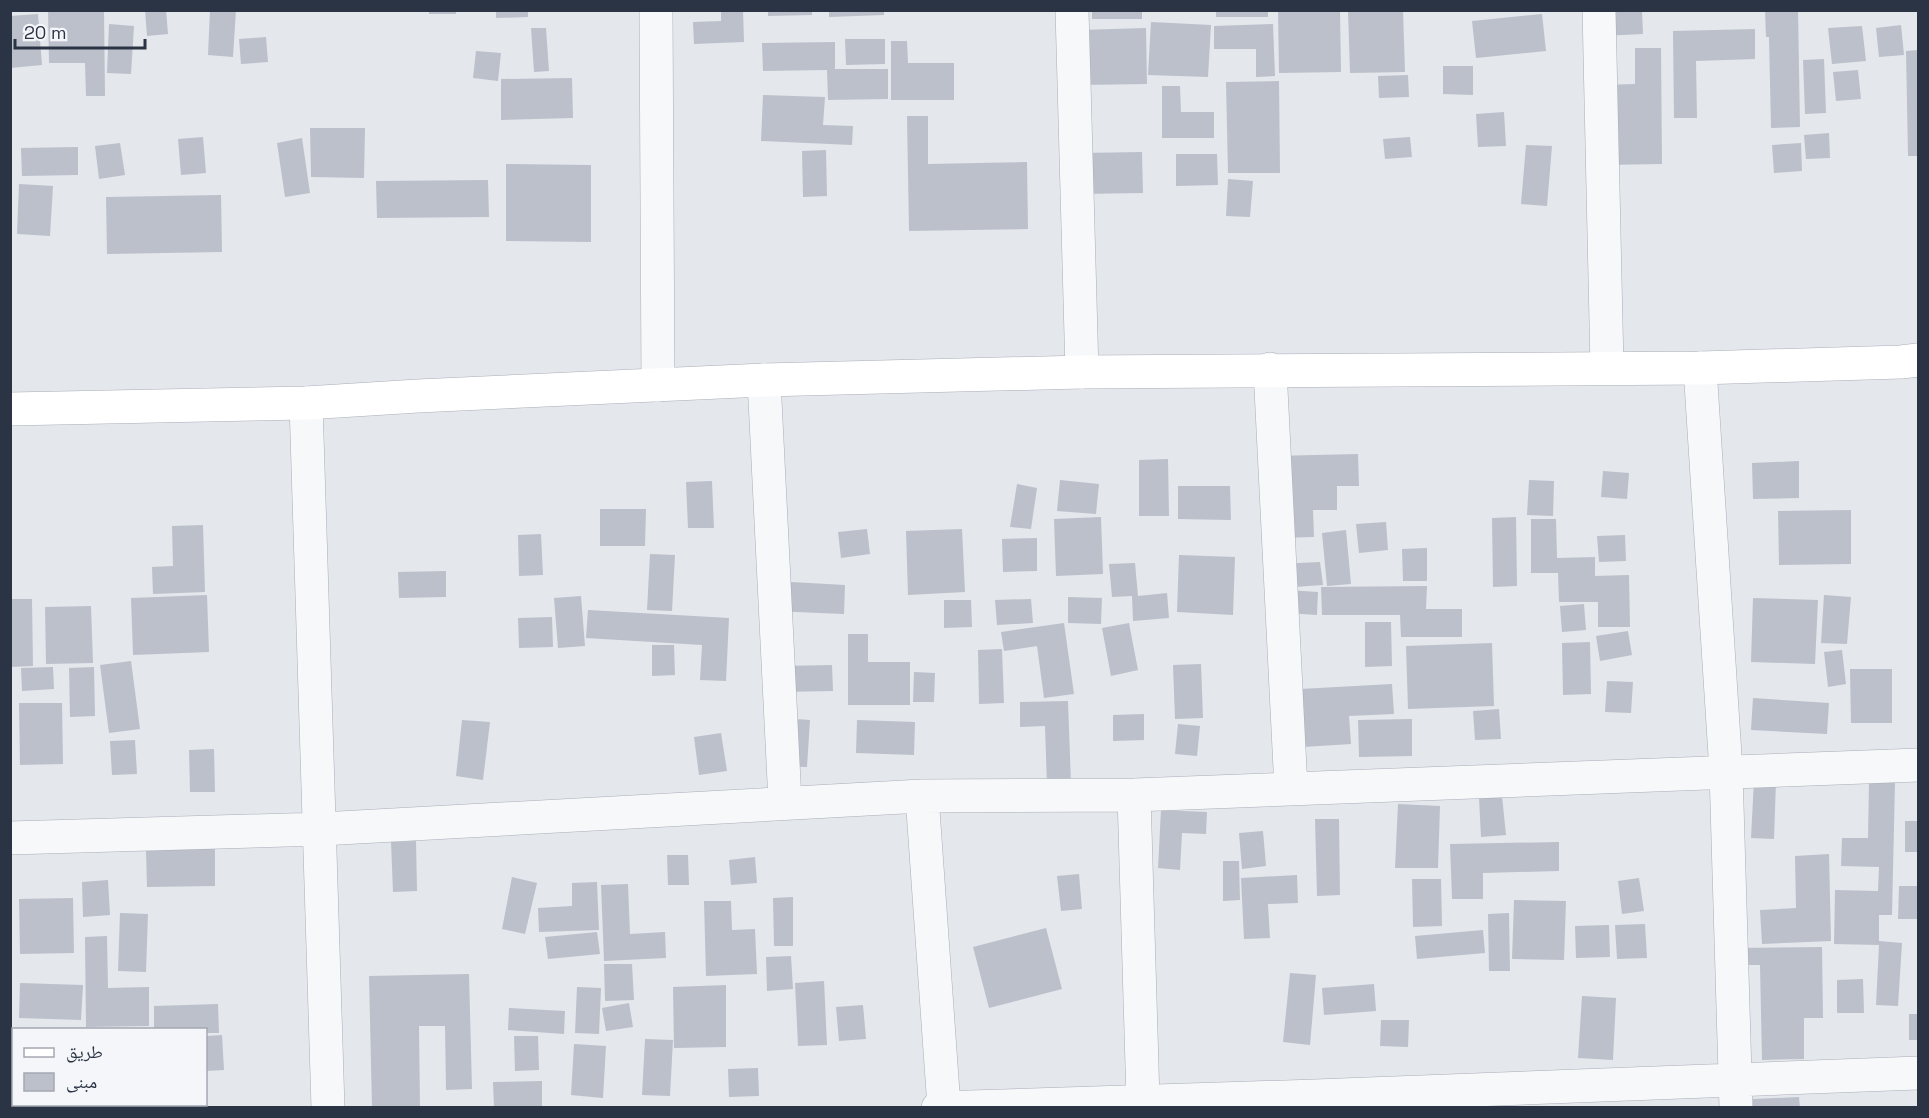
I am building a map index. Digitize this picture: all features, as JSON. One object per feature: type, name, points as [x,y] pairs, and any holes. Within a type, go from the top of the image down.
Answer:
[{"type":"street","points":[[656,10],[658,385]]},
{"type":"street","points":[[1072,10],[1082,372]]},
{"type":"street","points":[[1599,10],[1607,367]]},
{"type":"street","points":[[10,409],[306,403],[764,380],[1270,369],[1700,368],[1918,360]]},
{"type":"street","points":[[1700,368],[1726,771],[1736,1094]]},
{"type":"street","points":[[1270,369],[1291,789]]},
{"type":"street","points":[[764,380],[785,802]]},
{"type":"street","points":[[306,403],[328,1107]]},
{"type":"street","points":[[10,838],[321,829],[922,796],[1134,795],[1918,765]]},
{"type":"street","points":[[1134,795],[1143,1100]]},
{"type":"street","points":[[922,796],[944,1107]]},
{"type":"street","points":[[938,1107],[1143,1100],[1315,1102],[1736,1094],[1918,1073]]},
{"type":"building","points":[[48,10],[104,10],[105,96],[86,96],[85,63],[49,63]]},
{"type":"building","points":[[145,10],[166,10],[168,34],[147,36]]},
{"type":"building","points":[[210,10],[236,10],[233,57],[208,55]]},
{"type":"building","points":[[429,10],[456,10],[456,14],[429,14]]},
{"type":"building","points":[[496,10],[528,10],[528,17],[496,18]]},
{"type":"building","points":[[721,10],[743,10],[744,42],[694,44],[693,22],[721,21]]},
{"type":"building","points":[[768,10],[812,10],[812,15],[768,16]]},
{"type":"building","points":[[829,10],[884,10],[884,15],[829,17]]},
{"type":"building","points":[[1092,10],[1142,10],[1142,19],[1092,19]]},
{"type":"building","points":[[1216,10],[1268,10],[1268,17],[1216,17]]},
{"type":"building","points":[[1278,10],[1340,10],[1341,72],[1279,73]]},
{"type":"building","points":[[1348,10],[1403,10],[1405,72],[1350,73]]},
{"type":"building","points":[[1601,10],[1642,10],[1643,34],[1602,36]]},
{"type":"building","points":[[1765,10],[1798,10],[1800,127],[1771,128],[1769,37],[1766,37]]},
{"type":"building","points":[[38,14],[42,65],[10,68],[10,16]]},
{"type":"building","points":[[1542,14],[1546,51],[1476,58],[1472,21]]},
{"type":"building","points":[[1151,22],[1211,25],[1208,77],[1148,75]]},
{"type":"building","points":[[109,24],[134,26],[131,74],[107,73]]},
{"type":"building","points":[[1273,24],[1275,76],[1256,77],[1256,49],[1214,49],[1214,26]]},
{"type":"building","points":[[1901,25],[1904,55],[1879,57],[1876,28]]},
{"type":"building","points":[[1862,26],[1866,61],[1832,64],[1828,28]]},
{"type":"building","points":[[531,28],[546,28],[549,71],[534,72]]},
{"type":"building","points":[[1146,28],[1147,84],[1081,85],[1080,30]]},
{"type":"building","points":[[1755,29],[1755,59],[1696,61],[1697,118],[1674,118],[1673,31]]},
{"type":"building","points":[[266,37],[268,62],[241,64],[239,39]]},
{"type":"building","points":[[845,39],[885,39],[885,64],[846,65]]},
{"type":"building","points":[[891,41],[907,41],[908,63],[954,63],[954,100],[891,100]]},
{"type":"building","points":[[835,42],[835,69],[888,69],[888,99],[828,100],[827,70],[763,71],[762,43]]},
{"type":"building","points":[[1635,48],[1661,48],[1662,164],[1602,165],[1602,85],[1635,84]]},
{"type":"building","points":[[1918,50],[1918,156],[1908,156],[1906,51]]},
{"type":"building","points":[[476,51],[501,53],[498,81],[473,78]]},
{"type":"building","points":[[1824,59],[1826,113],[1805,114],[1803,60]]},
{"type":"building","points":[[1443,66],[1473,66],[1473,95],[1443,94]]},
{"type":"building","points":[[1858,70],[1861,99],[1836,101],[1833,72]]},
{"type":"building","points":[[1408,75],[1409,97],[1379,98],[1378,76]]},
{"type":"building","points":[[572,78],[573,118],[501,120],[501,79]]},
{"type":"building","points":[[1279,81],[1280,173],[1228,173],[1226,82]]},
{"type":"building","points":[[1162,86],[1180,86],[1181,112],[1214,112],[1214,138],[1162,138]]},
{"type":"building","points":[[763,95],[825,97],[823,125],[853,126],[852,145],[761,141]]},
{"type":"building","points":[[1504,112],[1506,146],[1478,147],[1476,114]]},
{"type":"building","points":[[907,116],[928,116],[928,164],[1027,162],[1028,229],[909,231]]},
{"type":"building","points":[[310,128],[365,128],[364,178],[311,177]]},
{"type":"building","points":[[1829,133],[1830,158],[1806,159],[1804,135]]},
{"type":"building","points":[[203,137],[206,173],[181,175],[178,139]]},
{"type":"building","points":[[1410,137],[1412,157],[1385,159],[1383,139]]},
{"type":"building","points":[[302,138],[310,193],[285,197],[277,143]]},
{"type":"building","points":[[120,143],[125,175],[99,179],[95,146]]},
{"type":"building","points":[[1801,143],[1802,171],[1774,173],[1772,145]]},
{"type":"building","points":[[1526,145],[1552,146],[1547,206],[1521,204]]},
{"type":"building","points":[[78,147],[78,175],[22,176],[21,148]]},
{"type":"building","points":[[826,150],[827,196],[803,197],[802,151]]},
{"type":"building","points":[[1142,152],[1143,193],[1081,194],[1080,153]]},
{"type":"building","points":[[1176,154],[1217,154],[1218,185],[1176,186]]},
{"type":"building","points":[[506,164],[591,165],[591,242],[506,241]]},
{"type":"building","points":[[1228,179],[1253,181],[1250,217],[1226,216]]},
{"type":"building","points":[[488,180],[489,217],[377,218],[376,181]]},
{"type":"building","points":[[19,184],[53,186],[50,236],[17,234]]},
{"type":"building","points":[[221,195],[222,252],[107,254],[106,197]]},
{"type":"building","points":[[1358,454],[1359,486],[1337,486],[1337,510],[1313,510],[1314,537],[1274,538],[1273,456]]},
{"type":"building","points":[[1168,459],[1169,516],[1139,516],[1139,460]]},
{"type":"building","points":[[1799,461],[1799,498],[1753,499],[1752,463]]},
{"type":"building","points":[[1603,471],[1629,473],[1627,499],[1601,497]]},
{"type":"building","points":[[1060,480],[1099,484],[1096,514],[1057,511]]},
{"type":"building","points":[[1529,480],[1554,481],[1553,516],[1527,515]]},
{"type":"building","points":[[712,481],[714,528],[688,528],[686,482]]},
{"type":"building","points":[[1017,484],[1037,488],[1031,529],[1010,527]]},
{"type":"building","points":[[1178,486],[1230,486],[1231,520],[1178,519]]},
{"type":"building","points":[[600,509],[646,509],[645,546],[600,546]]},
{"type":"building","points":[[1851,510],[1851,564],[1779,565],[1778,511]]},
{"type":"building","points":[[1101,517],[1103,574],[1056,576],[1054,519]]},
{"type":"building","points":[[1516,517],[1517,586],[1493,587],[1492,518]]},
{"type":"building","points":[[1531,519],[1556,519],[1557,558],[1595,557],[1595,576],[1629,575],[1630,627],[1598,627],[1598,602],[1559,602],[1558,573],[1531,573]]},
{"type":"building","points":[[1386,522],[1388,550],[1359,553],[1356,524]]},
{"type":"building","points":[[203,525],[205,592],[153,594],[152,567],[173,566],[172,526]]},
{"type":"building","points":[[867,529],[870,554],[841,558],[838,532]]},
{"type":"building","points":[[962,529],[965,592],[908,595],[906,531]]},
{"type":"building","points":[[1346,530],[1351,584],[1327,586],[1322,533]]},
{"type":"building","points":[[541,534],[543,575],[519,576],[518,535]]},
{"type":"building","points":[[1625,535],[1626,561],[1599,562],[1597,536]]},
{"type":"building","points":[[1037,538],[1037,571],[1003,572],[1002,539]]},
{"type":"building","points":[[1427,548],[1427,581],[1403,581],[1402,549]]},
{"type":"building","points":[[650,554],[675,555],[672,611],[647,610]]},
{"type":"building","points":[[1179,555],[1235,557],[1233,615],[1177,612]]},
{"type":"building","points":[[1320,562],[1323,585],[1280,588],[1278,564]]},
{"type":"building","points":[[1135,563],[1138,596],[1167,593],[1169,618],[1133,621],[1132,596],[1112,597],[1109,564]]},
{"type":"building","points":[[446,571],[446,597],[399,598],[398,572]]},
{"type":"building","points":[[773,581],[845,585],[844,614],[772,611]]},
{"type":"building","points":[[1427,586],[1426,609],[1462,609],[1462,637],[1401,637],[1400,615],[1322,615],[1321,587]]},
{"type":"building","points":[[1287,590],[1318,592],[1317,615],[1285,613]]},
{"type":"building","points":[[207,595],[209,652],[133,655],[131,598]]},
{"type":"building","points":[[1824,595],[1851,597],[1847,644],[1821,643]]},
{"type":"building","points":[[581,596],[585,646],[558,648],[554,598]]},
{"type":"building","points":[[1068,597],[1102,598],[1101,624],[1068,623]]},
{"type":"building","points":[[1753,598],[1818,600],[1815,664],[1751,662]]},
{"type":"building","points":[[10,599],[32,599],[33,666],[10,667]]},
{"type":"building","points":[[1031,599],[1033,623],[997,625],[995,600]]},
{"type":"building","points":[[944,600],[971,600],[972,627],[944,628]]},
{"type":"building","points":[[1584,604],[1586,630],[1562,632],[1560,606]]},
{"type":"building","points":[[91,606],[93,663],[46,664],[45,607]]},
{"type":"building","points":[[588,610],[729,618],[726,681],[700,680],[702,645],[586,638]]},
{"type":"building","points":[[552,617],[553,647],[519,648],[518,618]]},
{"type":"building","points":[[1365,622],[1391,622],[1392,666],[1365,667]]},
{"type":"building","points":[[1064,623],[1074,694],[1044,698],[1037,646],[1004,651],[1001,632]]},
{"type":"building","points":[[1129,623],[1138,670],[1111,676],[1102,628]]},
{"type":"building","points":[[1628,631],[1632,655],[1600,661],[1596,636]]},
{"type":"building","points":[[848,634],[868,634],[868,662],[910,662],[910,705],[848,705]]},
{"type":"building","points":[[1590,642],[1591,694],[1563,695],[1562,643]]},
{"type":"building","points":[[1492,643],[1494,706],[1408,709],[1406,646]]},
{"type":"building","points":[[652,645],[674,645],[675,675],[652,676]]},
{"type":"building","points":[[1002,649],[1004,703],[979,704],[978,650]]},
{"type":"building","points":[[1842,650],[1846,684],[1828,687],[1824,652]]},
{"type":"building","points":[[131,661],[140,729],[109,733],[100,665]]},
{"type":"building","points":[[1201,664],[1203,718],[1175,719],[1173,665]]},
{"type":"building","points":[[832,665],[833,691],[780,692],[780,666]]},
{"type":"building","points":[[53,667],[54,689],[22,691],[21,668]]},
{"type":"building","points":[[94,667],[95,716],[70,717],[69,668]]},
{"type":"building","points":[[1850,669],[1892,669],[1892,723],[1851,723]]},
{"type":"building","points":[[914,672],[935,673],[934,702],[913,702]]},
{"type":"building","points":[[1607,681],[1633,682],[1631,713],[1605,712]]},
{"type":"building","points":[[1392,684],[1394,714],[1349,716],[1351,744],[1303,747],[1300,689]]},
{"type":"building","points":[[1753,698],[1829,703],[1827,734],[1751,730]]},
{"type":"building","points":[[1068,701],[1071,784],[1047,785],[1045,726],[1020,727],[1020,702]]},
{"type":"building","points":[[19,703],[62,703],[63,764],[20,765]]},
{"type":"building","points":[[1499,709],[1501,739],[1475,740],[1473,711]]},
{"type":"building","points":[[1144,714],[1144,740],[1113,741],[1113,715]]},
{"type":"building","points":[[782,718],[810,720],[807,767],[779,766]]},
{"type":"building","points":[[1412,719],[1412,756],[1359,757],[1358,720]]},
{"type":"building","points":[[462,720],[490,722],[483,780],[456,776]]},
{"type":"building","points":[[857,720],[915,722],[914,755],[856,753]]},
{"type":"building","points":[[1178,724],[1200,726],[1197,756],[1175,754]]},
{"type":"building","points":[[721,733],[727,771],[699,775],[694,737]]},
{"type":"building","points":[[135,740],[137,774],[112,775],[110,741]]},
{"type":"building","points":[[214,749],[215,792],[190,792],[189,750]]},
{"type":"building","points":[[1754,780],[1776,781],[1774,839],[1751,838]]},
{"type":"building","points":[[1869,781],[1895,781],[1892,915],[1879,915],[1879,941],[1902,943],[1898,1006],[1876,1005],[1879,945],[1834,944],[1835,890],[1878,891],[1879,867],[1841,866],[1842,838],[1868,838]]},
{"type":"building","points":[[1502,796],[1506,835],[1481,837],[1479,798]]},
{"type":"building","points":[[1398,804],[1440,806],[1438,868],[1395,868]]},
{"type":"building","points":[[1161,810],[1207,812],[1206,834],[1182,833],[1180,870],[1158,868]]},
{"type":"building","points":[[1315,819],[1339,819],[1340,895],[1317,896]]},
{"type":"building","points":[[1905,821],[1918,821],[1918,852],[1905,852]]},
{"type":"building","points":[[1263,831],[1266,866],[1242,869],[1239,833]]},
{"type":"building","points":[[416,841],[417,891],[393,892],[391,842]]},
{"type":"building","points":[[1559,842],[1559,871],[1483,873],[1483,899],[1452,899],[1450,844]]},
{"type":"building","points":[[215,848],[215,886],[147,887],[146,850]]},
{"type":"building","points":[[1829,854],[1831,941],[1762,944],[1760,910],[1796,908],[1795,856]]},
{"type":"building","points":[[667,855],[688,855],[689,885],[668,885]]},
{"type":"building","points":[[755,857],[757,883],[731,885],[729,860]]},
{"type":"building","points":[[1223,861],[1239,861],[1240,900],[1223,901]]},
{"type":"building","points":[[1079,874],[1082,909],[1061,911],[1057,876]]},
{"type":"building","points":[[1297,875],[1298,903],[1268,904],[1270,938],[1244,939],[1241,878]]},
{"type":"building","points":[[512,877],[537,883],[525,934],[502,929]]},
{"type":"building","points":[[1639,878],[1644,911],[1622,914],[1618,881]]},
{"type":"building","points":[[1412,879],[1441,879],[1442,926],[1413,927]]},
{"type":"building","points":[[108,880],[110,915],[83,917],[82,882]]},
{"type":"building","points":[[597,882],[599,930],[539,932],[538,908],[572,906],[572,883]]},
{"type":"building","points":[[628,884],[630,934],[665,932],[666,958],[604,961],[601,885]]},
{"type":"building","points":[[1899,886],[1918,886],[1918,919],[1898,919]]},
{"type":"building","points":[[793,897],[793,946],[774,946],[773,898]]},
{"type":"building","points":[[73,898],[74,953],[20,954],[19,899]]},
{"type":"building","points":[[1514,900],[1566,901],[1564,960],[1512,959]]},
{"type":"building","points":[[704,901],[731,901],[732,930],[755,929],[757,974],[706,976]]},
{"type":"building","points":[[120,913],[148,914],[146,972],[118,971]]},
{"type":"building","points":[[1509,913],[1510,971],[1489,971],[1488,914]]},
{"type":"building","points":[[1645,924],[1647,958],[1617,959],[1615,925]]},
{"type":"building","points":[[1609,925],[1610,957],[1576,958],[1575,926]]},
{"type":"building","points":[[1046,928],[1062,989],[989,1008],[973,947]]},
{"type":"building","points":[[1483,930],[1485,953],[1417,959],[1415,936]]},
{"type":"building","points":[[597,932],[600,954],[548,959],[545,937]]},
{"type":"building","points":[[107,936],[108,988],[149,987],[149,1026],[86,1027],[85,937]]},
{"type":"building","points":[[1822,947],[1823,1018],[1804,1018],[1804,1059],[1762,1060],[1760,965],[1732,965],[1732,948]]},
{"type":"building","points":[[791,956],[793,989],[767,991],[766,957]]},
{"type":"building","points":[[604,964],[632,964],[634,1000],[605,1001]]},
{"type":"building","points":[[1290,973],[1316,975],[1310,1045],[1283,1042]]},
{"type":"building","points":[[469,974],[472,1089],[446,1090],[445,1026],[419,1026],[420,1108],[372,1108],[369,976]]},
{"type":"building","points":[[1863,979],[1864,1013],[1837,1013],[1837,980]]},
{"type":"building","points":[[824,981],[827,1045],[798,1046],[795,983]]},
{"type":"building","points":[[20,983],[83,985],[81,1020],[19,1018]]},
{"type":"building","points":[[1374,984],[1376,1011],[1324,1015],[1322,988]]},
{"type":"building","points":[[726,985],[726,1047],[674,1048],[673,987]]},
{"type":"building","points":[[577,987],[601,988],[599,1034],[575,1033]]},
{"type":"building","points":[[1582,996],[1616,998],[1613,1060],[1578,1058]]},
{"type":"building","points":[[629,1003],[633,1027],[606,1031],[602,1008]]},
{"type":"building","points":[[218,1004],[219,1033],[207,1033],[207,1028],[154,1028],[154,1006]]},
{"type":"building","points":[[863,1005],[866,1039],[839,1041],[836,1007]]},
{"type":"building","points":[[509,1008],[565,1011],[564,1034],[508,1030]]},
{"type":"building","points":[[1909,1014],[1918,1014],[1918,1040],[1909,1040]]},
{"type":"building","points":[[1381,1020],[1409,1020],[1408,1047],[1380,1046]]},
{"type":"building","points":[[222,1035],[224,1070],[207,1071],[207,1036]]},
{"type":"building","points":[[514,1036],[538,1036],[539,1070],[515,1071]]},
{"type":"building","points":[[645,1039],[673,1040],[670,1096],[642,1095]]},
{"type":"building","points":[[574,1044],[606,1046],[603,1098],[571,1095]]},
{"type":"building","points":[[758,1068],[759,1096],[729,1097],[728,1069]]},
{"type":"building","points":[[542,1081],[542,1108],[494,1108],[493,1082]]},
{"type":"building","points":[[1799,1097],[1800,1108],[1753,1108],[1753,1099]]}]
